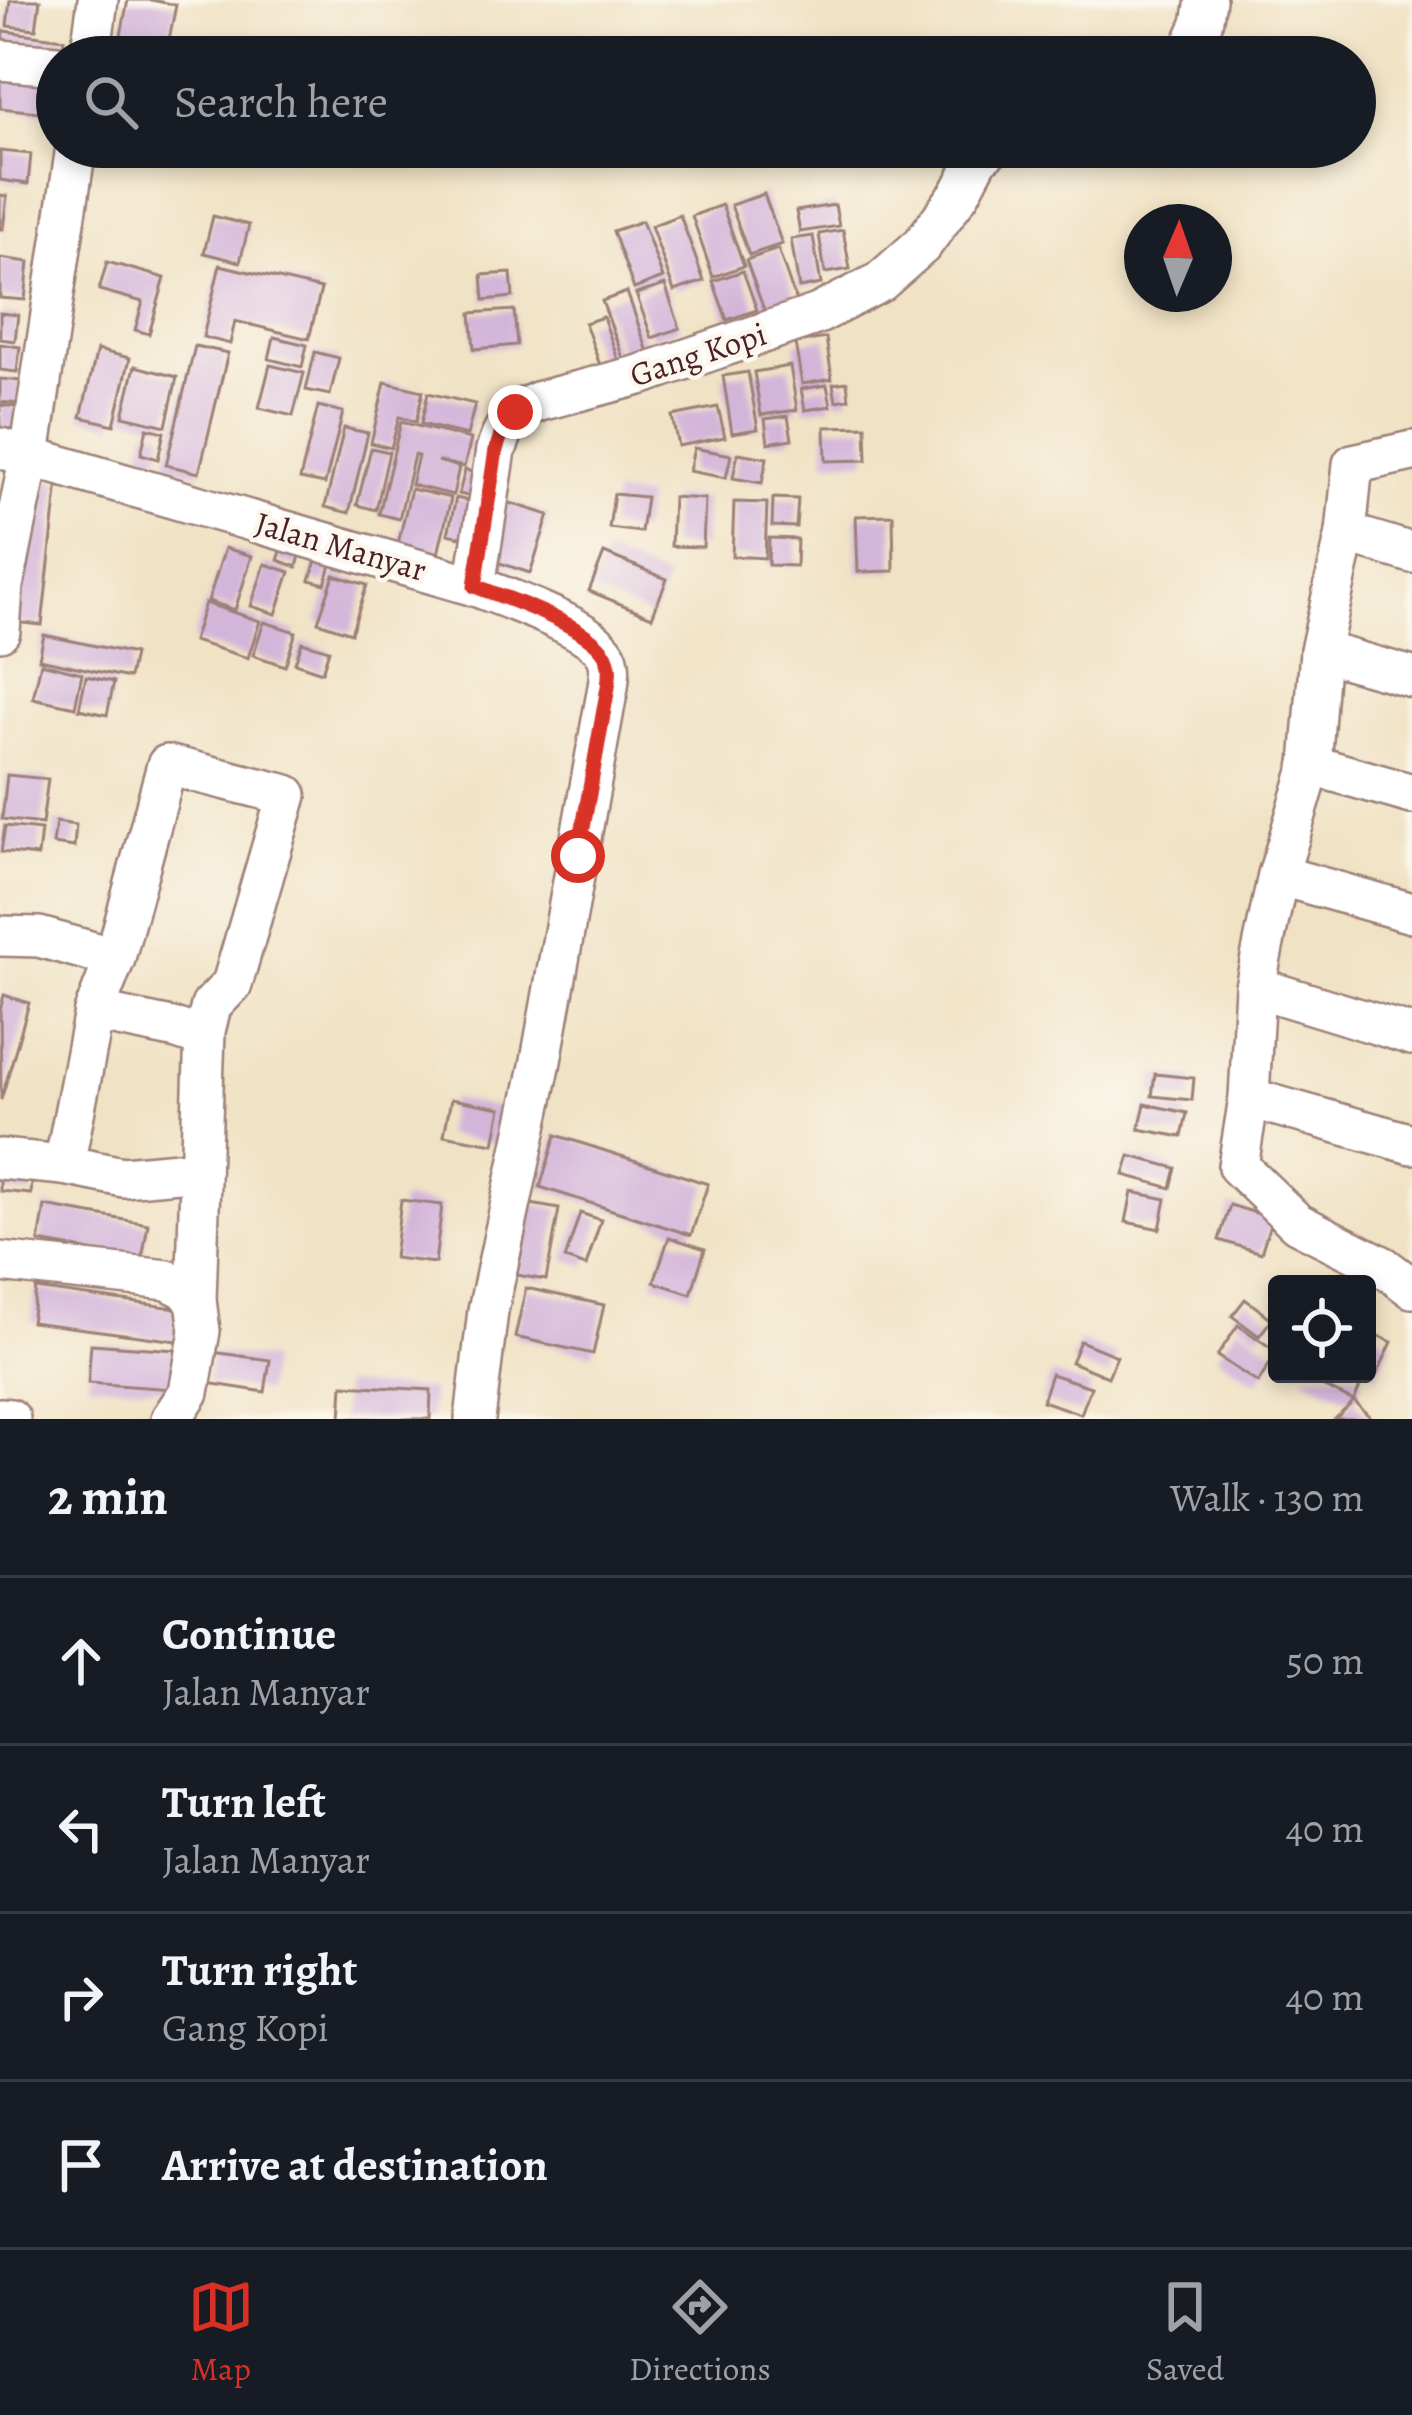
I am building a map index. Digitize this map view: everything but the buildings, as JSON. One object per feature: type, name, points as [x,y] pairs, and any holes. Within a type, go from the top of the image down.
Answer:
[{"type":"street","points":[[93,36],[98,0]]},
{"type":"street","points":[[1196,36],[1205,0]]},
{"type":"street","points":[[0,60],[36,63]]},
{"type":"street","points":[[0,631],[15,452],[72,168]]},
{"type":"street","name":"Gang Kopi","points":[[475,586],[496,450],[515,412],[818,314],[880,282],[922,245],[973,168]]},
{"type":"street","points":[[1403,1277],[1297,1223],[1238,1166],[1249,1099],[1256,988],[1278,875],[1311,765],[1320,651],[1346,533],[1353,464],[1412,451]]},
{"type":"street","name":"Jalan Manyar","points":[[15,452],[475,586],[594,639],[609,664],[544,1044],[488,1311],[476,1419]]},
{"type":"street","points":[[1346,533],[1412,553]]},
{"type":"street","points":[[1320,651],[1412,677]]},
{"type":"street","points":[[64,1165],[94,1012],[115,958],[166,765],[287,794],[232,984],[211,1006],[204,1038],[196,1300],[200,1331],[187,1410]]},
{"type":"street","points":[[1311,765],[1412,794]]},
{"type":"street","points":[[1278,875],[1412,914]]},
{"type":"street","points":[[0,937],[39,937],[115,958]]},
{"type":"street","points":[[1256,988],[1412,1035]]},
{"type":"street","points":[[94,1012],[204,1038]]},
{"type":"street","points":[[1249,1099],[1412,1144]]},
{"type":"street","points":[[0,1159],[123,1177],[200,1170]]},
{"type":"street","points":[[0,1262],[168,1280],[196,1300]]},
{"type":"street","points":[[0,1418],[10,1419]]},
{"type":"route","points":[[515,412],[496,450],[475,586],[594,639],[607,656],[608,687],[578,856]]}]
